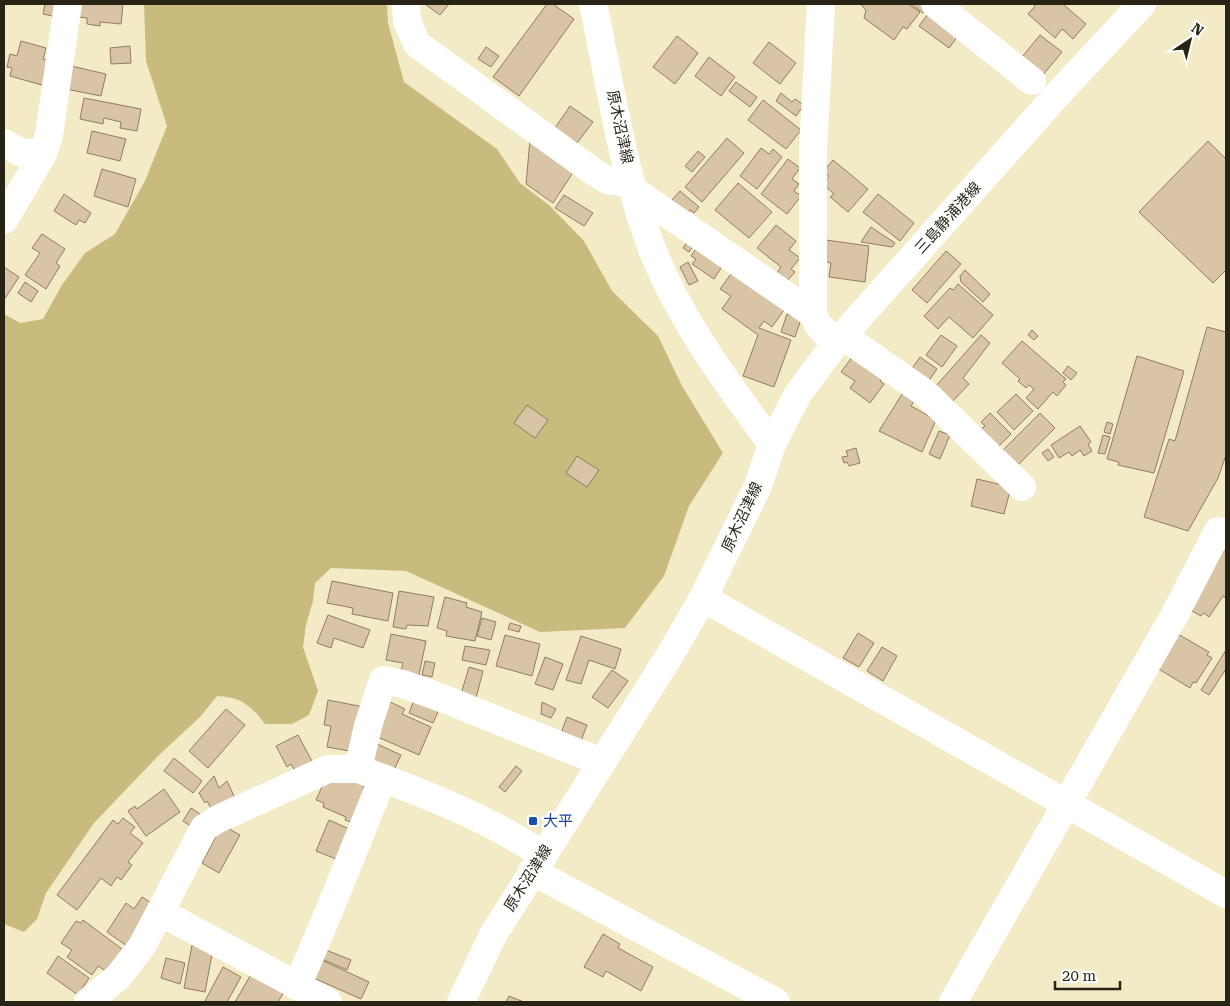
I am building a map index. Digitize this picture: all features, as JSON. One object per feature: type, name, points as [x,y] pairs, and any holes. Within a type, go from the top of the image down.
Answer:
[{"type":"main road","points":[[4,220],[43,154],[49,135],[68,4]]},
{"type":"main road","points":[[406,4],[407,21],[417,44],[591,170],[607,180],[632,186],[812,314]]},
{"type":"main road","name":"原木沼津線","points":[[461,1002],[493,935],[670,655],[703,598],[758,486],[772,444],[707,356],[672,293],[657,260],[632,186],[593,4]]},
{"type":"main road","points":[[822,4],[813,150],[812,314],[818,326],[925,393],[1022,487]]},
{"type":"main road","points":[[935,4],[1032,81]]},
{"type":"main road","name":"三島静浦港線","points":[[772,444],[798,394],[840,339],[1057,95],[1141,5]]},
{"type":"main road","points":[[4,142],[20,152],[43,154]]},
{"type":"main road","points":[[953,1002],[1174,616],[1218,531],[1226,535]]},
{"type":"main road","points":[[703,598],[1226,894]]},
{"type":"main road","points":[[298,986],[336,898],[371,774],[368,726],[383,680],[403,684],[447,700],[601,762]]},
{"type":"main road","points":[[88,1002],[118,977],[142,946],[204,828],[218,819],[328,769],[371,774],[518,838],[537,863],[776,1002]]},
{"type":"main road","points":[[160,912],[328,1002]]},
{"type":"shaded area","points":[[144,4],[387,4],[388,23],[404,82],[497,149],[520,183],[550,206],[584,241],[612,291],[658,336],[682,386],[723,453],[689,506],[664,576],[625,628],[540,632],[406,571],[331,568],[315,583],[313,601],[306,625],[303,647],[318,691],[309,715],[292,724],[265,724],[245,704],[233,698],[217,696],[200,717],[159,755],[94,823],[46,893],[37,919],[24,932],[4,924],[4,314],[20,323],[43,319],[62,285],[85,253],[115,234],[145,181],[167,126],[146,61]]},
{"type":"building","points":[[45,4],[59,4],[57,17],[43,14]]},
{"type":"building","points":[[79,4],[123,4],[121,24],[100,22],[100,26],[87,24],[87,18],[77,17]]},
{"type":"building","points":[[425,4],[449,4],[440,15]]},
{"type":"building","points":[[547,4],[553,4],[574,19],[519,96],[493,77]]},
{"type":"building","points":[[860,4],[908,4],[920,12],[907,29],[903,27],[894,40],[864,18],[866,10]]},
{"type":"building","points":[[911,4],[925,4],[928,6],[923,13]]},
{"type":"building","points":[[1033,4],[1063,4],[1086,24],[1073,39],[1062,29],[1055,38],[1028,14],[1035,6]]},
{"type":"building","points":[[931,10],[960,33],[949,48],[919,26]]},
{"type":"building","points":[[1040,35],[1062,52],[1043,75],[1022,57]]},
{"type":"building","points":[[677,36],[698,53],[675,84],[653,67]]},
{"type":"building","points":[[21,41],[46,48],[43,59],[52,62],[45,86],[10,76],[12,68],[7,67],[10,54],[17,56]]},
{"type":"building","points":[[769,42],[796,63],[780,84],[753,63]]},
{"type":"building","points":[[130,46],[131,63],[111,64],[110,48]]},
{"type":"building","points":[[486,47],[499,56],[491,67],[478,59]]},
{"type":"building","points":[[709,57],[735,77],[721,96],[695,76]]},
{"type":"building","points":[[71,66],[106,74],[101,96],[66,89]]},
{"type":"building","points":[[736,82],[757,97],[750,107],[729,91]]},
{"type":"building","points":[[781,93],[792,102],[795,99],[804,105],[796,116],[776,101]]},
{"type":"building","points":[[84,98],[141,109],[137,131],[120,128],[121,122],[104,118],[103,124],[80,119]]},
{"type":"building","points":[[763,100],[801,130],[786,149],[748,120]]},
{"type":"building","points":[[570,106],[593,122],[577,143],[555,128]]},
{"type":"building","points":[[92,131],[126,139],[120,161],[87,153]]},
{"type":"building","points":[[727,138],[744,153],[702,202],[685,187]]},
{"type":"building","points":[[530,140],[574,171],[553,203],[526,184]]},
{"type":"building","points":[[1208,141],[1226,159],[1226,270],[1213,283],[1139,212]]},
{"type":"building","points":[[761,148],[769,154],[773,149],[782,157],[757,189],[740,176]]},
{"type":"building","points":[[698,151],[705,157],[692,172],[685,166]]},
{"type":"building","points":[[788,159],[800,168],[792,179],[799,184],[794,191],[801,196],[787,214],[761,194]]},
{"type":"building","points":[[833,160],[868,189],[848,212],[830,197],[834,194],[823,184],[829,176],[824,171]]},
{"type":"building","points":[[102,169],[136,179],[128,207],[94,196]]},
{"type":"building","points":[[738,183],[772,212],[749,238],[715,210]]},
{"type":"building","points":[[680,191],[699,207],[694,213],[690,210],[688,213],[672,200]]},
{"type":"building","points":[[64,194],[91,213],[85,223],[79,220],[76,225],[54,211]]},
{"type":"building","points":[[878,194],[914,223],[900,241],[863,212]]},
{"type":"building","points":[[564,195],[593,213],[584,226],[555,208]]},
{"type":"building","points":[[776,225],[796,241],[789,250],[800,258],[791,269],[795,272],[786,282],[776,274],[781,267],[757,248]]},
{"type":"building","points":[[871,227],[895,243],[892,247],[861,242]]},
{"type":"building","points":[[42,234],[65,249],[56,263],[60,266],[46,289],[25,275],[40,253],[32,248]]},
{"type":"building","points":[[690,238],[696,242],[689,252],[683,248]]},
{"type":"building","points":[[826,240],[869,246],[865,282],[829,277],[831,263],[823,261]]},
{"type":"building","points":[[699,244],[725,262],[714,279],[692,264],[696,259],[691,256]]},
{"type":"building","points":[[946,251],[961,264],[927,303],[912,290]]},
{"type":"building","points":[[688,262],[698,281],[689,285],[680,267]]},
{"type":"building","points":[[4,267],[19,277],[4,300]]},
{"type":"building","points":[[734,270],[784,310],[772,327],[764,321],[759,328],[791,340],[774,387],[743,376],[758,335],[722,309],[731,296],[720,289]]},
{"type":"building","points":[[965,270],[990,294],[983,302],[961,282],[960,276]]},
{"type":"building","points":[[25,282],[38,291],[31,302],[18,293]]},
{"type":"building","points":[[958,284],[993,315],[973,338],[949,317],[938,329],[924,316],[950,288],[953,290]]},
{"type":"building","points":[[787,314],[801,319],[795,337],[781,332]]},
{"type":"building","points":[[1207,327],[1226,332],[1226,455],[1218,478],[1188,531],[1144,517],[1169,439],[1175,441]]},
{"type":"building","points":[[1032,330],[1038,336],[1034,340],[1028,335]]},
{"type":"building","points":[[941,335],[957,346],[942,367],[926,355]]},
{"type":"building","points":[[981,335],[990,343],[963,378],[969,384],[952,402],[935,387]]},
{"type":"building","points":[[1022,341],[1066,379],[1063,382],[1066,385],[1057,396],[1053,392],[1038,409],[1026,398],[1034,389],[1029,385],[1026,388],[1018,381],[1020,379],[1002,363]]},
{"type":"building","points":[[853,356],[883,377],[880,381],[884,384],[870,403],[850,388],[855,381],[841,372]]},
{"type":"building","points":[[1137,356],[1184,371],[1154,473],[1118,465],[1119,462],[1107,459]]},
{"type":"building","points":[[920,357],[937,369],[928,382],[911,370]]},
{"type":"building","points":[[1068,366],[1077,373],[1071,380],[1063,373]]},
{"type":"building","points":[[904,391],[916,398],[911,406],[936,420],[922,452],[879,431]]},
{"type":"building","points":[[1016,394],[1033,411],[1014,430],[997,412]]},
{"type":"building","points":[[527,405],[548,420],[535,438],[514,423]]},
{"type":"building","points":[[990,413],[1011,434],[997,448],[980,430],[985,426],[981,422]]},
{"type":"building","points":[[1040,413],[1055,428],[1016,467],[1001,452]]},
{"type":"building","points":[[1107,422],[1113,424],[1110,434],[1104,432]]},
{"type":"building","points":[[1080,426],[1091,442],[1088,444],[1092,451],[1084,456],[1080,450],[1072,456],[1069,452],[1059,458],[1051,445]]},
{"type":"building","points":[[939,431],[950,435],[940,459],[929,454]]},
{"type":"building","points":[[1103,435],[1110,437],[1105,454],[1098,453]]},
{"type":"building","points":[[856,448],[860,463],[849,466],[847,462],[844,463],[842,457],[848,456],[846,451]]},
{"type":"building","points":[[1048,449],[1054,457],[1048,461],[1042,453]]},
{"type":"building","points":[[577,456],[599,470],[587,487],[566,473]]},
{"type":"building","points":[[977,479],[1011,487],[1004,514],[971,506]]},
{"type":"building","points":[[1226,544],[1226,598],[1223,596],[1209,617],[1204,613],[1201,616],[1192,611],[1194,607],[1190,604]]},
{"type":"building","points":[[332,581],[393,593],[388,621],[352,614],[353,608],[327,603]]},
{"type":"building","points":[[399,591],[434,597],[428,626],[407,625],[406,629],[393,627]]},
{"type":"building","points":[[445,597],[467,603],[466,607],[482,612],[475,641],[446,636],[447,631],[437,628]]},
{"type":"building","points":[[328,615],[370,630],[363,648],[334,638],[331,648],[317,643]]},
{"type":"building","points":[[482,618],[496,622],[491,640],[477,636]]},
{"type":"building","points":[[510,623],[521,626],[519,632],[508,629]]},
{"type":"building","points":[[858,633],[874,643],[859,667],[843,658]]},
{"type":"building","points":[[1176,633],[1209,652],[1207,655],[1212,658],[1196,683],[1193,682],[1190,688],[1157,668]]},
{"type":"building","points":[[391,634],[426,641],[419,675],[401,671],[403,663],[386,660]]},
{"type":"building","points":[[505,635],[540,644],[532,676],[496,666]]},
{"type":"building","points":[[581,636],[621,649],[615,669],[589,660],[581,684],[566,680]]},
{"type":"building","points":[[465,646],[490,650],[486,665],[462,660]]},
{"type":"building","points":[[882,647],[897,656],[883,681],[867,671]]},
{"type":"building","points":[[1226,650],[1226,669],[1209,695],[1201,690]]},
{"type":"building","points":[[545,657],[563,664],[553,690],[535,684]]},
{"type":"building","points":[[425,661],[435,663],[432,677],[422,675]]},
{"type":"building","points":[[469,667],[483,671],[476,698],[461,694]]},
{"type":"building","points":[[612,670],[628,681],[608,708],[592,697]]},
{"type":"building","points":[[328,700],[364,707],[355,752],[327,747],[331,726],[324,725]]},
{"type":"building","points":[[414,700],[440,707],[433,723],[409,713]]},
{"type":"building","points":[[388,701],[405,709],[402,714],[431,727],[419,755],[373,735]]},
{"type":"building","points":[[542,702],[556,709],[551,718],[541,714]]},
{"type":"building","points":[[226,709],[245,725],[208,768],[189,751]]},
{"type":"building","points":[[567,717],[587,725],[581,741],[561,733]]},
{"type":"building","points":[[298,735],[313,763],[296,773],[291,764],[287,767],[276,746]]},
{"type":"building","points":[[375,743],[401,755],[394,770],[368,759]]},
{"type":"building","points":[[174,758],[202,781],[193,793],[164,771]]},
{"type":"building","points":[[516,766],[522,771],[505,792],[499,787]]},
{"type":"building","points":[[214,776],[219,788],[227,781],[235,798],[212,810],[199,793]]},
{"type":"building","points":[[326,778],[364,784],[363,787],[372,791],[358,825],[345,820],[346,817],[323,807],[324,803],[316,800]]},
{"type":"building","points":[[164,789],[180,812],[146,836],[128,811],[135,806],[137,809]]},
{"type":"building","points":[[191,808],[203,816],[195,829],[183,821]]},
{"type":"building","points":[[123,818],[135,827],[130,833],[143,843],[128,862],[132,865],[121,880],[117,877],[111,886],[101,878],[77,910],[57,895],[113,820],[118,824]]},
{"type":"building","points":[[329,820],[354,831],[341,861],[316,851]]},
{"type":"building","points":[[222,825],[240,835],[219,873],[202,863]]},
{"type":"building","points":[[142,897],[155,905],[127,946],[107,932],[126,903],[134,909]]},
{"type":"building","points":[[83,920],[126,952],[110,974],[98,966],[92,975],[67,957],[72,950],[61,943],[76,921],[81,923]]},
{"type":"building","points":[[603,934],[620,944],[618,948],[653,967],[641,991],[606,971],[603,977],[584,967]]},
{"type":"building","points":[[192,945],[213,949],[205,992],[184,988]]},
{"type":"building","points":[[326,950],[351,960],[347,970],[322,959]]},
{"type":"building","points":[[58,956],[89,978],[78,995],[47,973]]},
{"type":"building","points":[[166,958],[185,963],[180,984],[161,978]]},
{"type":"building","points":[[317,958],[369,982],[361,999],[309,976]]},
{"type":"building","points":[[223,967],[241,977],[227,1002],[207,1002],[205,1001]]},
{"type":"building","points":[[253,971],[286,989],[278,1002],[235,1002]]},
{"type":"building","points":[[509,996],[524,1002],[506,1002]]},
{"type":"place","name":"大平","points":[[533,821]]}]
